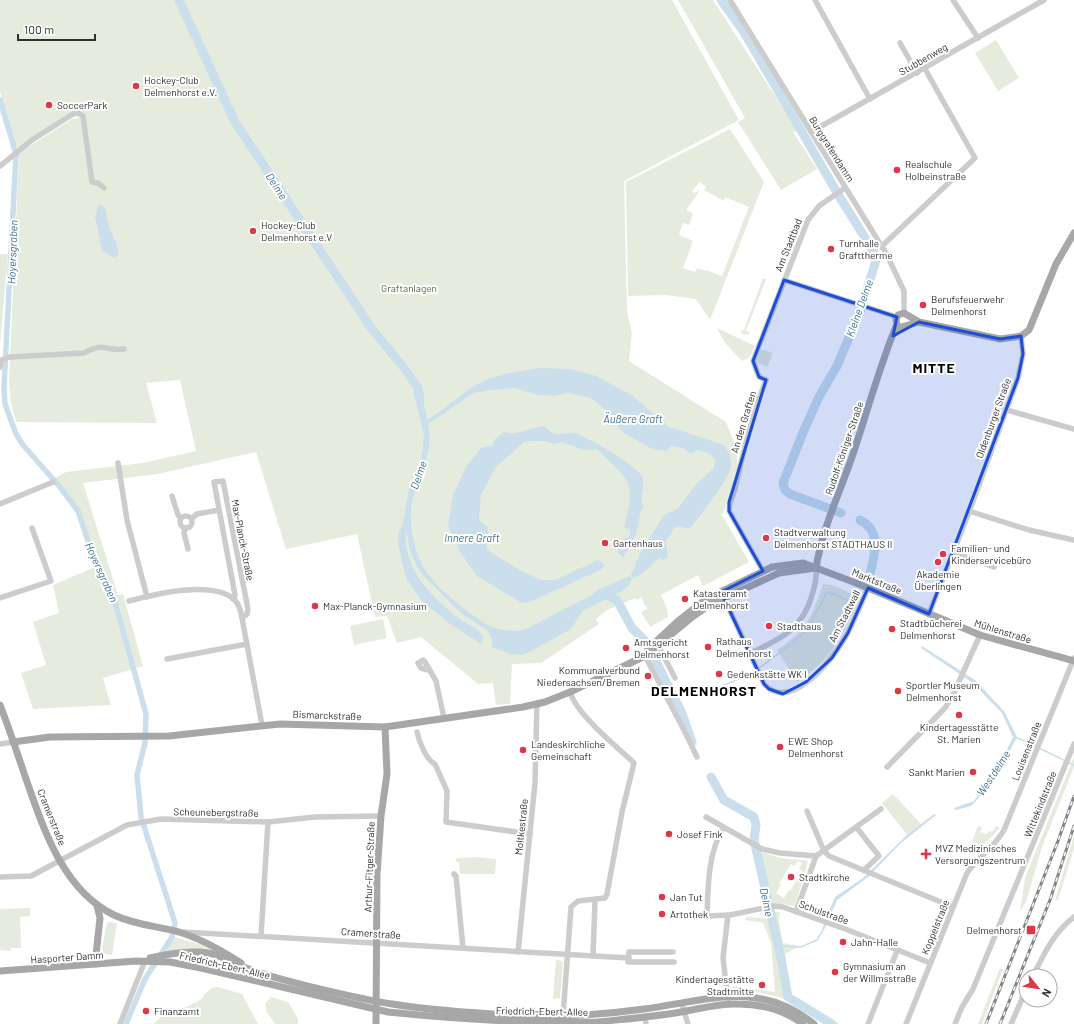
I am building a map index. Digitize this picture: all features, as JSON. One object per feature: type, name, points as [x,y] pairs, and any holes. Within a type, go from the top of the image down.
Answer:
[{"type":"main road","points":[[919,322],[907,315],[899,314],[901,323],[919,322],[1000,338],[1021,336],[1029,330],[1056,264],[1074,233]]},
{"type":"main road","name":"Rudolf-Königer-Straße","points":[[816,568],[819,546],[892,336],[907,315]]},
{"type":"main road","name":"Marktstraße","points":[[723,595],[763,571],[791,563],[803,563],[929,614]]},
{"type":"main road","points":[[723,595],[779,573],[816,568]]},
{"type":"main road","name":"Bismarckstraße","points":[[13,742],[50,737],[145,737],[280,724],[385,727],[537,703],[570,692],[630,663],[651,649],[694,607],[723,595]]},
{"type":"main road","name":"Mühlenstraße","points":[[929,614],[980,635],[1073,660]]},
{"type":"main road","name":"Cramerstraße","points":[[0,705],[48,836],[60,860],[80,890],[97,906],[115,916],[132,922],[175,932]]},
{"type":"main road","name":"Arthur-Fitger-Straße","points":[[376,1024],[377,874],[381,816],[387,774],[385,727]]},
{"type":"main road","points":[[95,964],[100,922],[97,906]]},
{"type":"main road","points":[[100,922],[106,918],[115,916]]},
{"type":"main road","points":[[175,932],[212,945],[253,970]]},
{"type":"main road","name":"Friedrich-Ebert-Allee","points":[[136,961],[158,959],[194,952],[210,954],[253,970],[310,986],[394,1004],[477,1012],[532,1016],[563,1016],[728,1004],[761,1006],[791,1016],[803,1024]]},
{"type":"main road","name":"Friedrich-Ebert-Allee","points":[[136,961],[158,959],[376,1009],[447,1017],[572,1023],[645,1021],[683,1008],[728,996],[762,998],[774,1001],[794,1010],[814,1024]]},
{"type":"main road","name":"Hasporter Damm","points":[[0,970],[136,961]]},
{"type":"street","name":"Burggrafendamm","points":[[730,0],[811,132],[843,190],[882,246],[904,291],[907,315]]},
{"type":"street","points":[[815,0],[870,99]]},
{"type":"street","points":[[953,0],[978,38]]},
{"type":"street","name":"Stubbenweg","points":[[811,132],[925,69],[1044,0]]},
{"type":"street","points":[[900,42],[917,73]]},
{"type":"street","points":[[882,246],[975,158],[925,69]]},
{"type":"street","points":[[0,166],[16,152],[73,114],[78,113],[83,116],[92,182],[98,183],[104,188]]},
{"type":"street","name":"Am Stadtbad","points":[[843,190],[819,206],[808,220],[784,280],[867,308],[901,323]]},
{"type":"street","name":"An den Graften","points":[[763,571],[729,511],[729,502],[736,487],[745,440],[766,380],[760,377],[753,360],[784,280]]},
{"type":"street","name":"Oldenburger Straße","points":[[929,614],[954,553],[1007,410],[1022,360],[1023,346],[1021,336]]},
{"type":"street","points":[[0,367],[1,360],[10,357],[84,353],[100,346],[124,349]]},
{"type":"street","points":[[1007,410],[1074,429]]},
{"type":"street","points":[[118,463],[127,520],[147,597]]},
{"type":"street","name":"Max-Planck-Straße","points":[[233,599],[235,595],[214,482],[223,481],[248,609],[248,614],[242,618]]},
{"type":"street","points":[[0,504],[53,482]]},
{"type":"street","points":[[172,496],[178,515],[181,518],[180,524],[184,528],[188,549]]},
{"type":"street","points":[[192,518],[197,514],[220,510]]},
{"type":"street","points":[[969,511],[1074,540]]},
{"type":"street","points":[[181,518],[186,516],[192,518]]},
{"type":"street","points":[[184,528],[190,527],[193,523],[192,518]]},
{"type":"street","points":[[0,598],[51,581],[32,528]]},
{"type":"street","points":[[954,553],[994,567]]},
{"type":"street","points":[[751,653],[785,635],[797,626],[806,613],[811,599],[817,579],[816,568]]},
{"type":"street","name":"Am Stadtwall","points":[[723,595],[764,684],[774,692],[783,694],[792,692],[806,682],[832,658],[845,638],[865,587]]},
{"type":"street","points":[[129,601],[172,592],[211,590],[220,592],[233,599],[240,608],[262,725]]},
{"type":"street","points":[[887,767],[945,708],[952,697],[980,635]]},
{"type":"street","points":[[167,659],[247,644]]},
{"type":"street","points":[[651,649],[675,678]]},
{"type":"street","points":[[651,649],[684,731],[697,758]]},
{"type":"street","name":"Louisenstraße","points":[[994,845],[1004,830],[1073,660]]},
{"type":"street","points":[[428,670],[436,681],[443,707],[444,718]]},
{"type":"street","points":[[563,1016],[571,907],[578,901],[605,898],[607,894],[622,812],[634,763],[597,728],[572,700],[570,692]]},
{"type":"street","name":"Moltkestraße","points":[[518,952],[535,784],[537,703]]},
{"type":"street","points":[[417,732],[426,755],[430,762],[435,764],[447,791],[448,802],[445,809],[446,822],[530,834]]},
{"type":"street","points":[[0,744],[13,742]]},
{"type":"street","name":"Wittekindstraße","points":[[955,1024],[962,1006],[972,991],[1074,744]]},
{"type":"street","points":[[706,817],[755,845],[780,853],[816,856],[857,828],[881,809]]},
{"type":"street","points":[[807,811],[824,851],[829,856],[953,907]]},
{"type":"street","name":"Scheunebergstraße","points":[[0,877],[30,876],[111,832],[141,822],[161,819],[268,822],[316,817],[381,816]]},
{"type":"street","points":[[262,936],[268,822]]},
{"type":"street","name":"Schulstraße","points":[[723,828],[715,842],[713,851],[708,886],[707,916],[728,915],[774,906],[783,907],[830,925],[848,930],[930,963]]},
{"type":"street","points":[[857,828],[879,856],[868,872]]},
{"type":"street","name":"Koppelstraße","points":[[906,1024],[966,873],[974,863],[994,845]]},
{"type":"street","points":[[796,912],[816,856]]},
{"type":"street","points":[[454,874],[456,876],[463,948]]},
{"type":"street","points":[[593,956],[595,900]]},
{"type":"street","points":[[728,915],[723,958],[728,1004]]},
{"type":"street","points":[[1037,968],[1054,937],[1074,917]]},
{"type":"street","name":"Cramerstraße","points":[[175,932],[628,958]]},
{"type":"street","points":[[868,1024],[897,951]]},
{"type":"street","name":"Cramerstraße","points":[[673,952],[629,952],[628,962],[674,962]]},
{"type":"street","points":[[120,1024],[145,961]]},
{"type":"street","points":[[683,1008],[688,1024]]},
{"type":"street","points":[[1011,1024],[1018,1008]]},
{"type":"highlighted area","points":[[784,280],[897,317],[893,336],[919,322],[1000,339],[1021,336],[1023,354],[1018,378],[929,614],[868,588],[848,633],[832,658],[806,682],[783,694],[769,689],[764,684],[721,592],[763,571],[729,511],[729,502],[766,380],[759,377],[753,361]]},
{"type":"green space","name":"Graftanlagen","points":[[0,0],[672,0],[739,120],[624,181],[627,312],[632,333],[629,361],[726,422],[737,449],[737,468],[733,489],[722,515],[749,562],[703,586],[698,575],[661,595],[667,609],[668,617],[650,627],[641,612],[647,609],[641,597],[637,600],[636,598],[607,610],[596,619],[599,624],[541,663],[512,664],[510,704],[496,705],[493,683],[478,684],[421,637],[397,643],[387,616],[375,617],[357,534],[286,549],[256,452],[158,474],[83,483],[118,595],[123,594],[143,666],[103,678],[111,705],[33,709],[21,673],[46,665],[33,622],[59,613],[53,585],[95,567],[76,513],[68,499],[51,480],[66,472],[143,463],[196,451],[180,380],[146,383],[157,423],[16,422],[11,403],[9,381],[19,153],[72,119],[79,118],[75,113],[16,149],[0,92]]},
{"type":"green space","points":[[678,0],[713,0],[797,130],[793,132],[817,169],[781,190],[738,122],[745,118]]},
{"type":"green space","points":[[996,40],[1019,78],[998,91],[975,53]]},
{"type":"green space","points":[[730,129],[764,182],[710,320],[696,299],[665,295],[628,296],[626,182]],"holes":[[[700,182],[706,187],[704,190],[724,201],[725,197],[749,207],[722,276],[697,268],[695,272],[683,268],[693,241],[679,235],[683,223],[689,225],[693,213],[686,210],[700,190],[694,193],[692,191]]]},
{"type":"green space","points":[[0,254],[8,254],[0,345]]},
{"type":"green space","points":[[763,278],[766,279],[746,331],[750,332],[749,334],[743,335],[740,331],[744,330]]},
{"type":"green space","points":[[717,328],[755,346],[750,357],[742,361],[725,343]]},
{"type":"green space","points":[[761,349],[773,353],[767,367],[756,362]]},
{"type":"green space","points":[[823,584],[832,585],[857,596],[856,605],[839,639],[828,655],[815,668],[797,682],[777,650],[795,636],[807,622],[812,614]]},
{"type":"green space","points":[[383,619],[387,638],[354,645],[350,626]]},
{"type":"green space","points":[[1074,757],[1074,767],[1042,847],[1026,902],[1020,911],[1025,878]]},
{"type":"green space","points":[[893,794],[921,824],[907,835],[882,803]]},
{"type":"green space","points":[[978,826],[982,828],[980,832],[987,834],[989,831],[992,832],[996,826],[1000,828],[983,845],[972,842]]},
{"type":"green space","points":[[1074,836],[1074,849],[1058,900],[1055,900]]},
{"type":"green space","points":[[761,852],[781,858],[808,861],[795,906],[772,903]],"holes":[[[798,861],[802,863],[799,869],[802,871],[784,898],[776,893],[781,885],[779,884],[791,864],[794,866]]]},
{"type":"green space","points":[[477,857],[496,859],[495,874],[460,874],[459,862],[456,862],[456,858]]},
{"type":"green space","points":[[30,908],[30,916],[20,917],[21,948],[11,948],[11,951],[0,950],[0,909]]},
{"type":"green space","points":[[772,912],[780,912],[779,922],[783,943],[800,946],[783,955],[790,995],[840,1024],[823,1024],[800,1007],[779,997],[757,992],[735,990],[732,986],[775,992],[771,943],[763,923],[745,920],[746,917],[773,919]]},
{"type":"green space","points":[[107,923],[117,923],[112,955],[105,954],[102,949]]},
{"type":"green space","points":[[170,936],[202,945],[230,958],[181,951],[161,951]]},
{"type":"green space","points":[[187,956],[206,957],[248,973],[339,996],[187,962]]},
{"type":"green space","points":[[556,959],[563,962],[560,998],[553,999]]},
{"type":"green space","points":[[1000,968],[1003,969],[982,1024],[978,1024]]},
{"type":"green space","points":[[218,987],[242,994],[258,1024],[154,1024],[161,1017],[197,1002],[210,989]]},
{"type":"green space","points":[[271,997],[288,1002],[298,1019],[298,1024],[275,1024],[267,1012],[265,1004]]},
{"type":"water","points":[[100,203],[105,208],[108,223],[118,248],[118,255],[115,258],[102,251],[95,216]]},
{"type":"water","name":"Äußere Graft","points":[[540,368],[571,369],[596,376],[633,396],[667,426],[724,445],[731,461],[731,466],[726,479],[691,527],[688,529],[679,526],[674,528],[666,542],[668,558],[664,560],[661,558],[658,559],[646,570],[633,578],[631,575],[640,554],[664,515],[678,508],[697,483],[714,468],[715,459],[710,454],[698,450],[690,454],[683,448],[670,446],[667,451],[652,449],[624,433],[606,410],[591,398],[568,393],[553,396],[538,395],[514,388],[474,393],[428,424],[428,453],[411,506],[411,525],[415,546],[422,564],[433,581],[469,612],[490,626],[505,630],[524,630],[590,596],[598,590],[630,576],[632,579],[629,585],[622,591],[583,611],[571,629],[522,655],[510,654],[492,647],[492,639],[487,630],[462,614],[422,574],[416,565],[409,547],[406,529],[406,543],[409,557],[421,581],[450,611],[479,631],[483,637],[481,644],[450,624],[421,600],[407,580],[399,547],[398,534],[403,523],[409,489],[421,461],[423,448],[424,435],[414,394],[418,388],[421,388],[427,420],[470,389],[486,380],[506,374]]},
{"type":"water","name":"Innere Graft","points":[[543,426],[555,434],[574,433],[589,439],[610,451],[637,470],[643,479],[642,503],[644,507],[636,534],[623,557],[617,552],[622,547],[623,539],[629,537],[631,534],[629,529],[624,528],[629,507],[630,492],[625,478],[619,470],[597,449],[583,450],[562,442],[553,444],[545,441],[530,441],[523,443],[496,467],[481,495],[479,520],[487,526],[488,542],[486,547],[490,552],[520,570],[541,580],[556,580],[598,560],[605,565],[602,569],[530,602],[522,603],[477,576],[460,552],[448,526],[453,495],[467,465],[482,447],[492,446],[495,439],[504,432],[512,434]]},
{"type":"water","points":[[922,646],[975,680],[1004,711],[1017,737],[1001,768],[977,800],[971,806],[956,810],[954,808],[974,801],[1002,760],[1013,737],[1002,713],[973,683],[921,648]]},
{"type":"water","points":[[934,814],[936,815],[901,843],[868,877],[837,900],[824,930],[822,929],[835,897],[863,878],[907,835]]},
{"type":"waterway","name":"Delme","points":[[179,0],[235,122],[372,329],[404,368],[418,388],[420,399]]},
{"type":"waterway","name":"Kleine Delme","points":[[721,0],[744,32],[839,196],[877,257],[861,309],[837,366],[820,395],[804,430],[783,483],[785,490],[790,494],[841,513]]},
{"type":"waterway","name":"Hoyersgraben","points":[[0,100],[16,154],[4,387],[5,404],[16,434],[23,445],[60,487],[78,511],[93,556],[115,602],[146,714],[145,743],[137,775],[141,817],[175,923],[172,937],[145,979],[126,1024]]},
{"type":"waterway","name":"Kleine Delme","points":[[860,520],[872,530],[874,537],[875,551],[870,574]]},
{"type":"waterway","name":"Westdelme","points":[[717,688],[751,674],[790,645],[807,630],[826,594],[829,592],[855,604]]},
{"type":"waterway","name":"Delme","points":[[601,596],[605,594],[617,600],[632,628],[646,642],[681,711],[692,742]]},
{"type":"waterway","points":[[1015,737],[1035,746]]},
{"type":"waterway","points":[[1039,748],[1074,765]]},
{"type":"waterway","name":"Delme","points":[[711,777],[724,800],[754,817],[756,825],[754,840],[781,958],[788,997],[832,1024]]},
{"type":"waterway","name":"Westdelme","points":[[778,946],[801,947],[817,940],[823,930]]},
{"type":"railway","points":[[986,1024],[1058,841],[1074,796]]},
{"type":"railway","points":[[1000,1024],[1050,900],[1074,826]]},
{"type":"place","name":"Hockey-Club Delmenhorst e.V.","points":[[136,86]]},
{"type":"place","name":"SoccerPark","points":[[49,105]]},
{"type":"place","name":"Realschule Holbeinstraße","points":[[897,170]]},
{"type":"place","name":"Hockey-Club Delmenhorst e.V","points":[[253,231]]},
{"type":"place","name":"Turnhalle Grafttherme","points":[[831,249]]},
{"type":"place","name":"Berufsfeuerwehr Delmenhorst","points":[[923,305]]},
{"type":"place","name":"Stadtverwaltung Delmenhorst STADTHAUS II","points":[[766,538]]},
{"type":"place","name":"Gartenhaus","points":[[605,543]]},
{"type":"place","name":"Familien- und Kinderservicebüro","points":[[943,554]]},
{"type":"place","name":"Akademie Überlingen","points":[[938,562]]},
{"type":"place","name":"Katasteramt Delmenhorst","points":[[685,599]]},
{"type":"place","name":"Max-Planck-Gymnasium","points":[[315,606]]},
{"type":"place","name":"Stadthaus","points":[[769,626]]},
{"type":"place","name":"Stadtbücherei Delmenhorst","points":[[892,629]]},
{"type":"place","name":"Rathaus Delmenhorst","points":[[708,647]]},
{"type":"place","name":"Amtsgericht Delmenhorst","points":[[626,648]]},
{"type":"place","name":"Gedenkstätte WK I","points":[[719,674]]},
{"type":"place","name":"Kommunalverbund Niedersachsen/Bremen","points":[[648,676]]},
{"type":"place","name":"Sportler Museum Delmenhorst","points":[[898,691]]},
{"type":"place","name":"Kindertagesstätte St. Marien","points":[[959,715]]},
{"type":"place","name":"EWE Shop Delmenhorst","points":[[780,747]]},
{"type":"place","name":"Landeskirchliche Gemeinschaft","points":[[523,750]]},
{"type":"place","name":"Sankt Marien","points":[[973,772]]},
{"type":"place","name":"Josef Fink","points":[[669,834]]},
{"type":"place","name":"MVZ Medizinisches Versorgungszentrum","points":[[926,854]]},
{"type":"place","name":"Stadtkirche","points":[[791,877]]},
{"type":"place","name":"Jan Tut","points":[[662,897]]},
{"type":"place","name":"Artothek","points":[[662,914]]},
{"type":"place","name":"Delmenhorst","points":[[1031,930]]},
{"type":"place","name":"Jahn-Halle","points":[[843,942]]},
{"type":"place","name":"Gymnasium an der Willmsstraße","points":[[835,972]]},
{"type":"place","name":"Kindertagesstätte Stadtmitte","points":[[762,985]]},
{"type":"place","name":"Finanzamt","points":[[146,1011]]},
{"type":"district","name":"MITTE","points":[[934,367]]},
{"type":"district","name":"DELMENHORST","points":[[704,690]]}]
